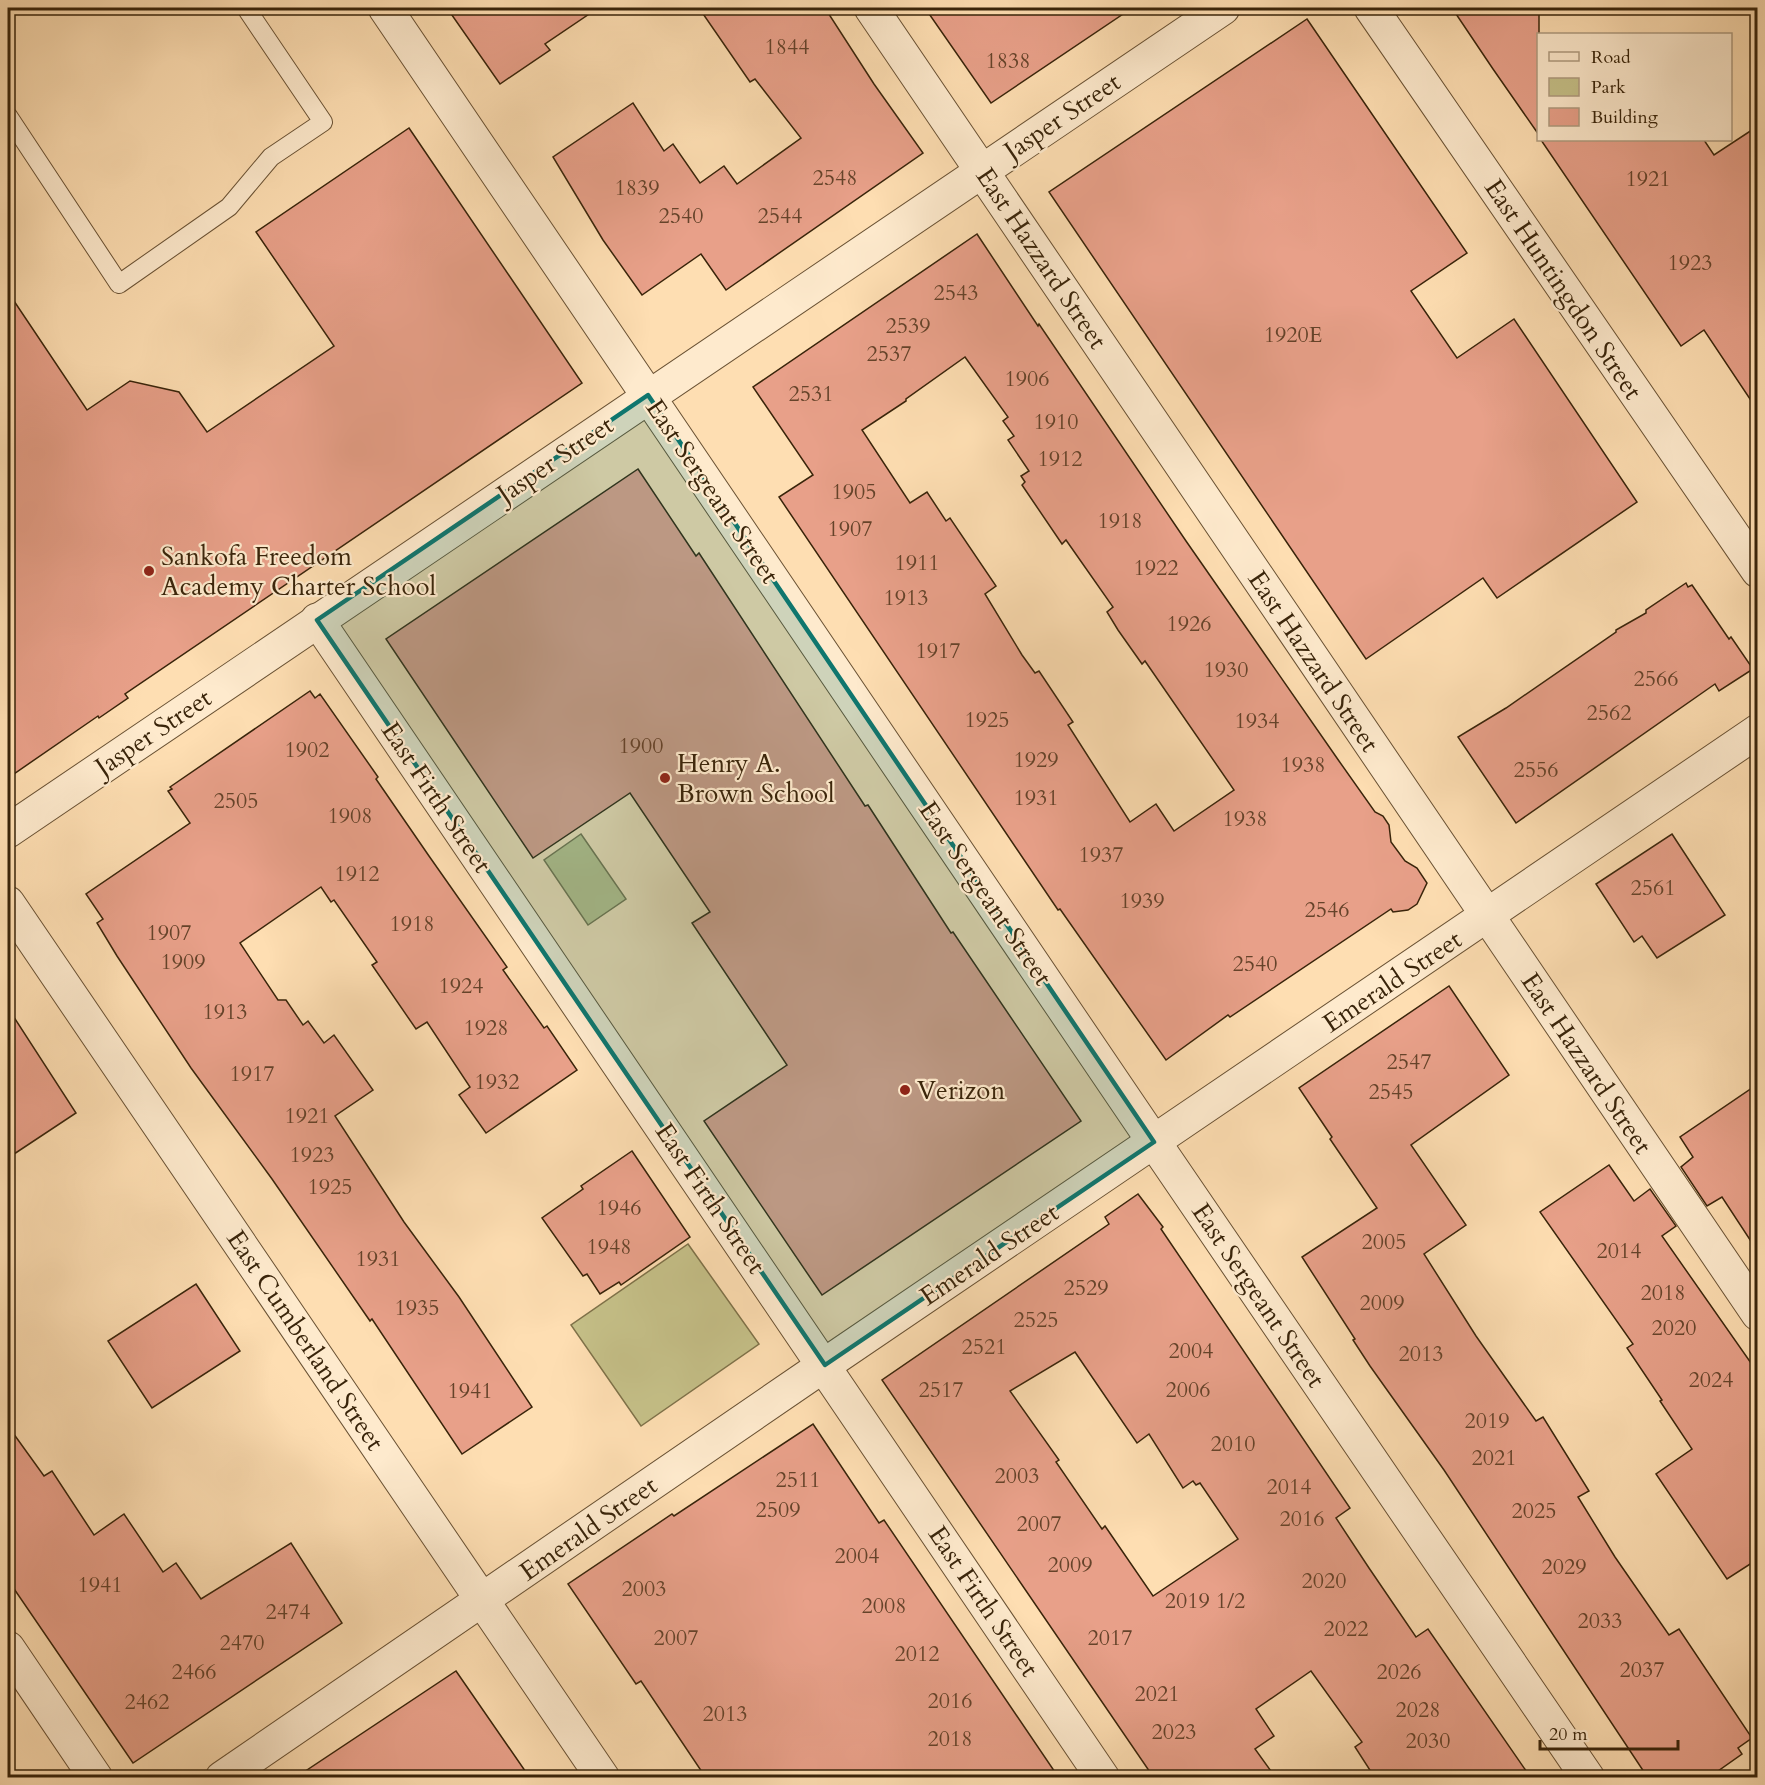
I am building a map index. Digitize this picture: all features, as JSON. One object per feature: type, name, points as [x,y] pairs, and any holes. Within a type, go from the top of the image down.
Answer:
[{"type":"street","name":"East Sergeant Street","points":[[385,8],[1588,1778]]},
{"type":"street","name":"East Hazzard Street","points":[[871,8],[1758,1314]]},
{"type":"street","name":"Jasper Street","points":[[8,831],[648,395],[1223,8]]},
{"type":"street","name":"East Huntingdon Street","points":[[1371,8],[1758,571]]},
{"type":"street","name":"East Firth Street","points":[[317,620],[825,1365],[1103,1778]]},
{"type":"street","name":"Emerald Street","points":[[222,1778],[1758,731]]},
{"type":"street","name":"East Cumberland Street","points":[[8,903],[603,1778]]},
{"type":"street","points":[[8,1648],[96,1778]]},
{"type":"lane","points":[[8,116],[119,284],[229,207],[272,158],[323,122],[246,8]]},
{"type":"highlighted area","points":[[648,395],[1154,1142],[825,1365],[317,620]]},
{"type":"green space","points":[[581,834],[626,899],[588,925],[544,860]]},
{"type":"green space","points":[[688,1244],[759,1344],[641,1426],[571,1325]]},
{"type":"building","points":[[447,8],[598,8],[545,44],[550,50],[500,84]]},
{"type":"building","points":[[699,8],[825,8],[874,84],[923,153],[726,290],[701,254],[642,295],[603,240],[553,157],[633,103],[664,151],[673,144],[700,183],[724,166],[737,184],[801,138],[755,79],[750,82]]},
{"type":"building","points":[[925,8],[1132,8],[991,103]]},
{"type":"building","points":[[1452,8],[1539,8],[1537,132]]},
{"type":"building","points":[[1307,19],[1467,253],[1411,291],[1457,358],[1514,319],[1637,502],[1497,598],[1483,578],[1366,659],[1049,192]]},
{"type":"building","points":[[1758,126],[1758,411],[1704,330],[1681,346],[1542,141],[1705,141],[1714,155]]},
{"type":"building","name":"Sankofa Freedom Academy Charter School","points":[[409,128],[582,383],[125,694],[128,698],[8,778],[8,292],[87,410],[130,381],[179,392],[207,432],[334,346],[256,232]]},
{"type":"building","points":[[977,234],[1038,326],[1039,324],[1339,761],[1375,812],[1383,816],[1389,825],[1391,842],[1405,861],[1417,868],[1427,883],[1417,904],[1408,910],[1393,912],[1391,909],[1230,1017],[1228,1015],[1166,1060],[1060,909],[1058,910],[779,497],[813,475],[753,387]],"holes":[[[965,357],[1008,417],[1003,421],[1014,436],[1008,440],[1029,471],[1021,476],[1025,482],[1022,485],[1062,544],[1066,540],[1113,607],[1107,612],[1118,630],[1142,664],[1145,661],[1234,790],[1174,831],[1156,804],[1130,822],[1068,725],[1073,722],[1039,671],[1035,673],[1022,655],[985,594],[996,586],[950,518],[946,521],[927,492],[910,503],[862,430]]]},
{"type":"building","name":"Henry A. Brown School","points":[[638,469],[696,556],[699,553],[865,806],[868,805],[951,933],[953,932],[1081,1121],[822,1295],[704,1121],[787,1065],[692,923],[710,912],[630,793],[533,858],[386,639]]},
{"type":"building","points":[[1686,583],[1688,587],[1692,585],[1753,669],[1719,691],[1715,684],[1516,823],[1458,737],[1506,708],[1616,630],[1646,613],[1646,610]]},
{"type":"building","points":[[310,691],[315,698],[320,694],[378,777],[376,779],[507,967],[503,970],[544,1028],[547,1026],[577,1070],[486,1133],[459,1095],[470,1087],[427,1022],[416,1029],[372,965],[377,962],[334,900],[331,902],[321,887],[240,943],[278,1000],[286,1000],[303,1025],[308,1021],[324,1043],[334,1035],[373,1090],[335,1116],[404,1222],[459,1297],[532,1407],[462,1454],[372,1319],[370,1321],[272,1179],[191,1068],[97,923],[103,919],[86,894],[190,823],[168,791],[172,789],[170,787]]},
{"type":"building","points":[[1672,834],[1725,915],[1657,958],[1642,936],[1634,942],[1596,884]]},
{"type":"building","points":[[1449,986],[1509,1075],[1411,1145],[1466,1225],[1424,1254],[1476,1336],[1536,1421],[1543,1417],[1589,1491],[1578,1497],[1615,1557],[1669,1635],[1679,1629],[1752,1738],[1738,1748],[1742,1754],[1708,1778],[1648,1778],[1444,1470],[1370,1366],[1302,1257],[1377,1208],[1330,1139],[1332,1137],[1299,1088]]},
{"type":"building","points":[[8,1008],[76,1113],[8,1158]]},
{"type":"building","points":[[1758,1084],[1758,1252],[1722,1197],[1707,1206],[1681,1167],[1693,1157],[1680,1137]]},
{"type":"building","points":[[632,1151],[690,1237],[621,1285],[619,1282],[600,1294],[587,1274],[583,1276],[542,1218],[583,1189],[581,1186]]},
{"type":"building","points":[[1609,1165],[1634,1201],[1650,1189],[1676,1226],[1662,1236],[1758,1373],[1758,1559],[1727,1579],[1656,1474],[1692,1449],[1627,1348],[1633,1344],[1540,1212]]},
{"type":"building","points":[[1138,1194],[1163,1227],[1161,1229],[1350,1508],[1336,1518],[1369,1568],[1416,1637],[1428,1629],[1531,1778],[1375,1778],[1355,1747],[1362,1742],[1311,1671],[1256,1709],[1274,1736],[1255,1749],[1276,1778],[1154,1778],[882,1380],[1109,1224],[1105,1217]],"holes":[[[1075,1352],[1137,1443],[1149,1434],[1183,1488],[1193,1481],[1196,1485],[1200,1483],[1238,1539],[1153,1596],[1105,1526],[1102,1529],[1056,1462],[1059,1460],[1010,1391]]]},
{"type":"building","points":[[196,1284],[240,1351],[152,1408],[108,1341]]},
{"type":"building","points":[[813,1424],[879,1523],[884,1520],[1059,1778],[706,1778],[641,1681],[636,1684],[568,1584]]},
{"type":"building","points":[[8,1426],[44,1476],[52,1471],[94,1535],[124,1514],[163,1572],[176,1563],[201,1599],[291,1543],[342,1623],[133,1763],[8,1580]]},
{"type":"building","points":[[456,1671],[530,1778],[295,1778]]},
{"type":"place","name":"Sankofa Freedom Academy Charter School","points":[[149,571]]},
{"type":"place","name":"Henry A. Brown School","points":[[665,778]]},
{"type":"place","name":"Verizon","points":[[905,1090]]}]
